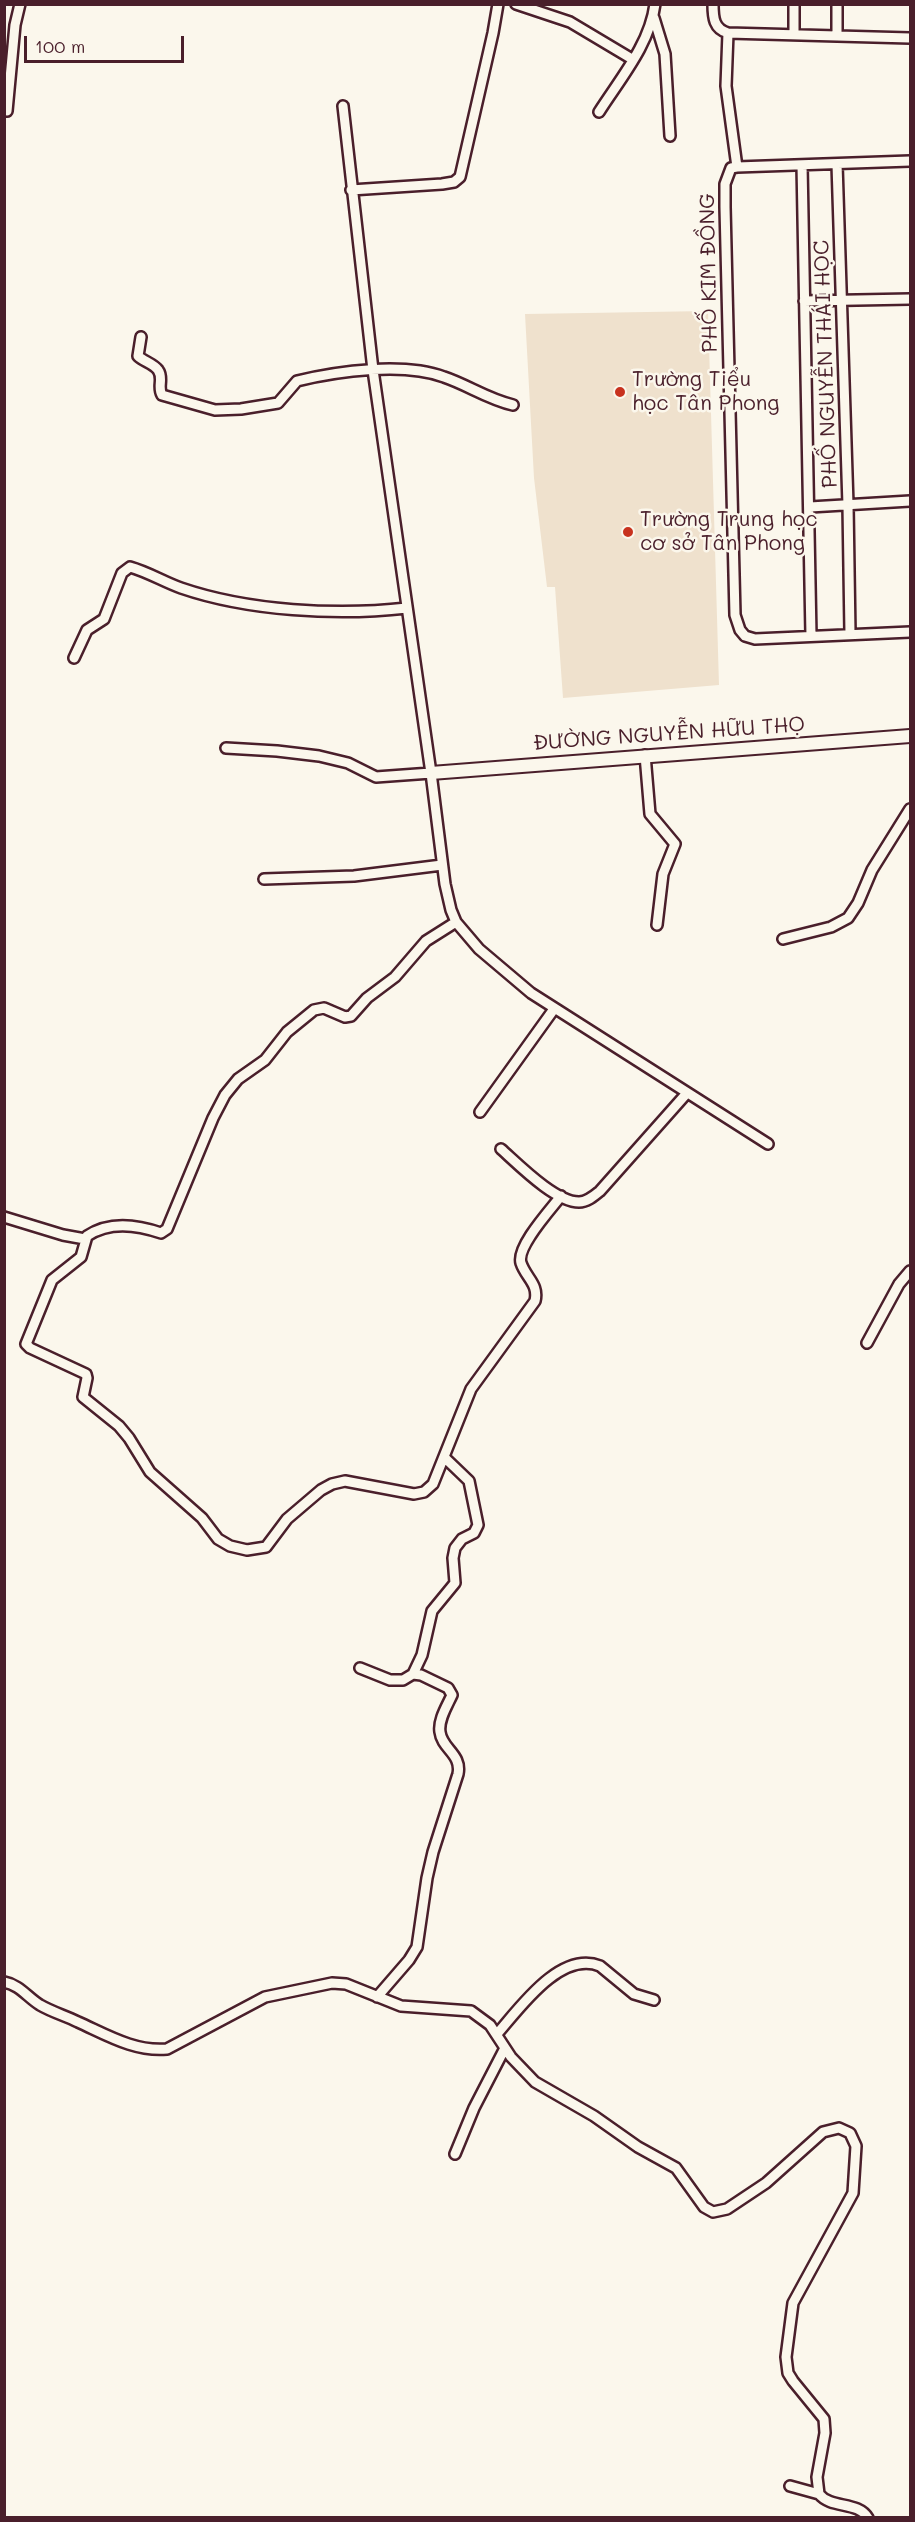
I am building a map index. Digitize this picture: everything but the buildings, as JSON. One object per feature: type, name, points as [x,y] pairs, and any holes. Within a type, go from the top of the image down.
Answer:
[{"type":"street","points":[[7,111],[15,25],[20,4]]},
{"type":"street","points":[[351,190],[449,183],[460,177],[498,4]]},
{"type":"street","points":[[516,4],[570,22],[632,59]]},
{"type":"street","points":[[599,112],[644,41],[654,18],[655,4]]},
{"type":"street","points":[[713,4],[713,18],[717,28],[728,33],[910,38]]},
{"type":"street","points":[[794,4],[794,34]]},
{"type":"street","points":[[837,4],[837,36]]},
{"type":"street","points":[[654,18],[665,54],[670,136]]},
{"type":"street","points":[[4,34],[15,25]]},
{"type":"street","points":[[728,33],[726,86],[734,167],[910,161]]},
{"type":"street","points":[[343,106],[373,370],[447,899],[456,922],[490,960],[555,1009],[768,1144]]},
{"type":"street","name":"PHỐ NGUYỄN THÁI HỌC","points":[[837,164],[850,634]]},
{"type":"street","name":"PHỐ NGUYỄN THÁI HỌC","points":[[802,165],[811,636]]},
{"type":"street","name":"PHỐ KIM ĐỒNG","points":[[734,167],[725,184],[724,207],[735,615],[740,630],[745,636],[755,639],[811,636]]},
{"type":"street","points":[[804,301],[910,299]]},
{"type":"street","points":[[141,337],[138,356],[158,370],[159,390],[162,395],[215,410],[269,406],[283,399],[297,381],[373,370],[431,373],[446,377],[486,397],[513,405]]},
{"type":"street","points":[[810,507],[910,501]]},
{"type":"street","points":[[74,658],[87,630],[104,619],[122,573],[130,567],[182,588],[269,607],[350,612],[407,608]]},
{"type":"street","points":[[811,636],[910,632]]},
{"type":"street","name":"ĐƯỜNG NGUYỄN HỮU THỌ","points":[[431,773],[910,736]]},
{"type":"street","points":[[226,748],[319,756],[348,763],[376,777],[431,773]]},
{"type":"street","points":[[645,755],[650,813],[675,844],[663,874],[657,925]]},
{"type":"street","points":[[783,939],[831,927],[848,918],[858,903],[872,870],[910,809]]},
{"type":"street","points":[[264,879],[364,875],[442,865]]},
{"type":"street","points":[[456,922],[426,941],[395,977],[367,998],[351,1016],[345,1017],[324,1008],[314,1010],[287,1032],[265,1060],[238,1079],[225,1095],[213,1118],[164,1232],[127,1225],[94,1232],[85,1239],[81,1257],[52,1280],[26,1344],[86,1374],[83,1397],[119,1426],[150,1472],[202,1518],[223,1543],[247,1550],[266,1547],[287,1518],[321,1490],[332,1484],[345,1481],[407,1493],[424,1492],[437,1478],[471,1389],[536,1301],[537,1290],[521,1263],[521,1253],[529,1238],[561,1196]]},
{"type":"street","points":[[480,1112],[555,1009]]},
{"type":"street","points":[[501,1149],[561,1196],[578,1202],[591,1198],[632,1156],[687,1093]]},
{"type":"street","points":[[4,1217],[63,1235],[85,1239]]},
{"type":"street","points":[[867,1343],[899,1284],[910,1271]]},
{"type":"street","points":[[360,1668],[390,1680],[403,1680],[413,1674],[422,1655],[432,1611],[455,1583],[453,1558],[455,1548],[462,1539],[474,1533],[478,1525],[467,1477],[444,1457]]},
{"type":"street","points":[[377,1997],[409,1960],[417,1947],[433,1852],[459,1769],[456,1757],[444,1742],[440,1732],[451,1691],[430,1678],[413,1674]]},
{"type":"street","points":[[497,2034],[540,1985],[555,1974],[579,1965],[600,1966],[634,1994],[654,2000]]},
{"type":"street","points":[[4,1982],[18,1988],[39,2004],[120,2041],[156,2050],[167,2049],[252,2003],[274,1994],[332,1983],[346,1984],[401,2006],[471,2011],[485,2020],[527,2075],[546,2091],[594,2116],[638,2147],[676,2168],[704,2207],[713,2212],[728,2209],[766,2182],[817,2136],[828,2129],[839,2128],[853,2137],[855,2146],[853,2193],[794,2303],[786,2357],[786,2366],[793,2381],[824,2419],[825,2433],[817,2477],[819,2494]]},
{"type":"street","points":[[455,2154],[488,2079],[505,2048]]},
{"type":"street","points":[[790,2486],[819,2494],[826,2501],[862,2510],[868,2517]]},
{"type":"shaded area","points":[[708,311],[719,685],[563,698],[555,587],[547,587],[534,478],[525,314]]},
{"type":"place","name":"Trường Tiểu học Tân Phong","points":[[620,392]]},
{"type":"place","name":"Trường Trung học cơ sở Tân Phong","points":[[628,532]]}]
